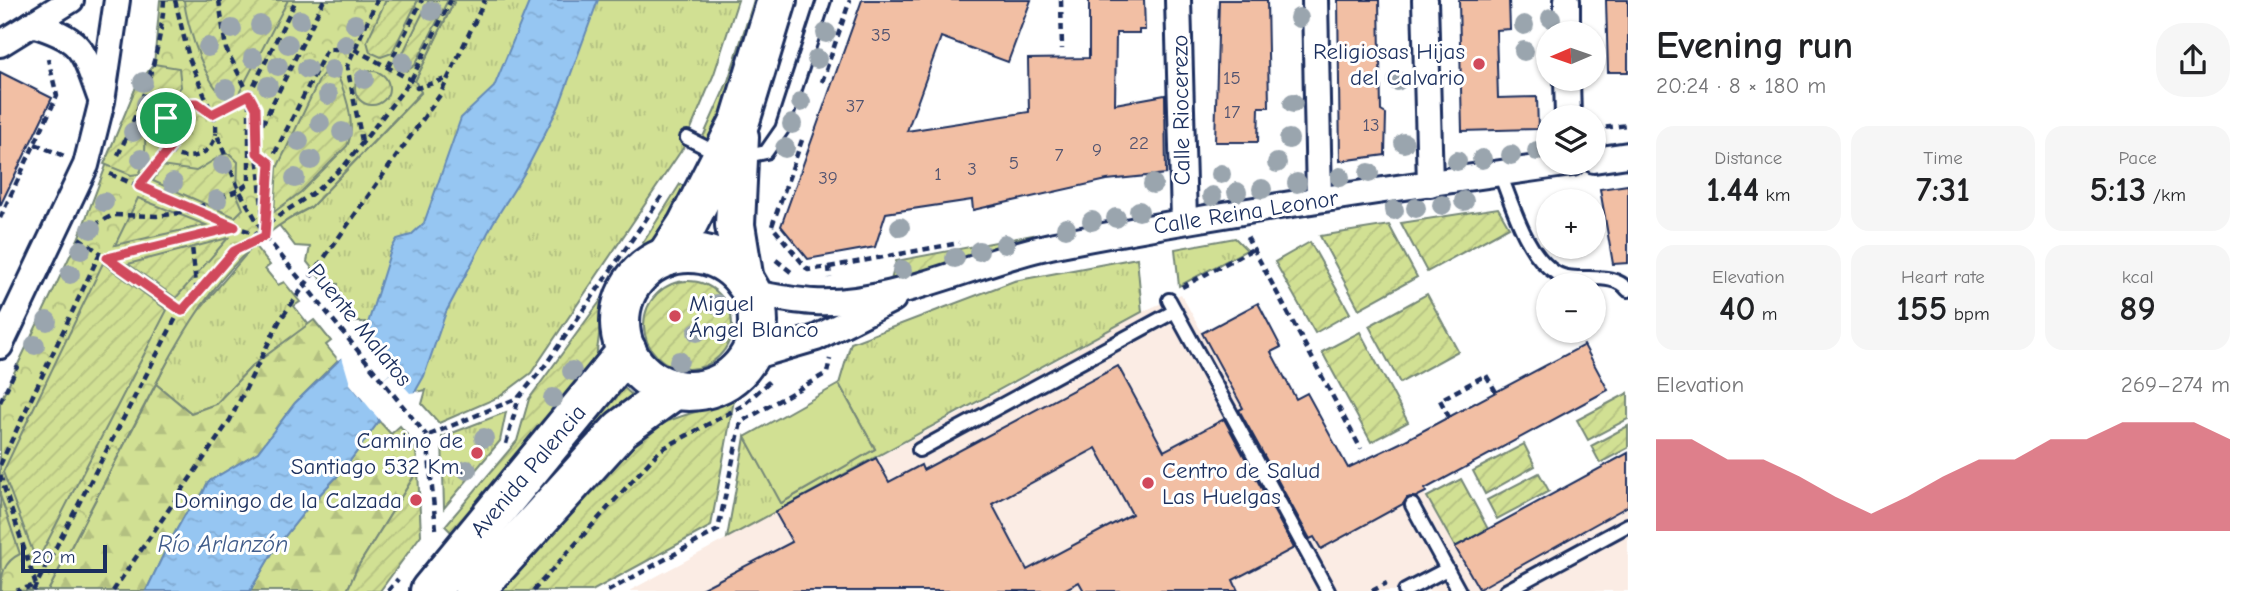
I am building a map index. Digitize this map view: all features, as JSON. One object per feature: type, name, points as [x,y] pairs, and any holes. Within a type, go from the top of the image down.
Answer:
[{"type":"highway","points":[[730,157],[735,225],[758,326],[761,368],[737,372],[708,389],[674,390],[646,376],[627,351],[620,319],[629,288],[645,270],[666,257],[730,157],[776,0]]},
{"type":"highway","points":[[666,257],[701,254],[717,259],[748,287]]},
{"type":"highway","name":"Avenida Palencia","points":[[429,591],[627,351]]},
{"type":"highway","name":"Avenida Palencia","points":[[474,591],[621,429],[674,390]]},
{"type":"street","points":[[0,44],[71,0]]},
{"type":"street","name":"Calle Riocerezo","points":[[1178,0],[1184,220]]},
{"type":"street","points":[[1315,0],[1320,199]]},
{"type":"street","points":[[1425,0],[1430,184]]},
{"type":"street","points":[[1567,0],[1567,21]]},
{"type":"street","points":[[0,346],[83,163],[102,101],[114,3]]},
{"type":"street","points":[[32,24],[72,39],[85,57],[102,101]]},
{"type":"street","points":[[1606,158],[1628,155]]},
{"type":"street","name":"Calle Reina Leonor","points":[[748,287],[814,302],[863,297],[924,283],[1044,247],[1184,220],[1536,168]]},
{"type":"street","name":"Calle Reina Leonor","points":[[761,368],[924,283]]},
{"type":"lane","points":[[687,138],[730,157],[766,152],[782,129],[824,0]]},
{"type":"lane","points":[[1500,174],[1532,248],[1555,272],[1569,277],[1613,280],[1628,290]]},
{"type":"lane","points":[[919,450],[1172,306],[1328,591]]},
{"type":"lane","points":[[1412,505],[1459,591]]},
{"type":"lane","points":[[1506,591],[1628,524]]},
{"type":"lane","points":[[1405,591],[1447,569]]},
{"type":"path","points":[[175,0],[188,58],[212,114],[216,132],[210,147],[196,156],[180,155],[170,148],[163,136],[163,127],[171,110],[178,105],[197,103],[212,114]]},
{"type":"path","points":[[219,0],[226,49],[256,108],[257,153],[265,236]]},
{"type":"path","points":[[182,311],[100,253],[80,235],[113,215],[157,216],[193,209],[239,190],[249,183],[249,95],[296,0]]},
{"type":"path","points":[[251,148],[324,0]]},
{"type":"path","points":[[363,142],[347,66],[377,0]]},
{"type":"path","points":[[388,67],[422,0]]},
{"type":"path","points":[[268,223],[316,191],[345,165],[411,80],[451,0]]},
{"type":"path","points":[[113,591],[230,420],[280,320],[440,95],[485,0]]},
{"type":"path","points":[[818,92],[850,0]]},
{"type":"path","points":[[1061,0],[1062,49]]},
{"type":"path","points":[[0,218],[57,96],[44,47]]},
{"type":"path","points":[[265,236],[268,223],[270,163],[327,49],[354,48],[411,80],[417,88],[449,78]]},
{"type":"path","points":[[212,114],[249,95]]},
{"type":"path","points":[[1606,128],[1628,125]]},
{"type":"path","points":[[805,130],[772,226],[808,270]]},
{"type":"path","name":"Puente Malatos","points":[[216,132],[239,190],[265,236],[427,436]]},
{"type":"path","points":[[36,144],[235,227],[265,236]]},
{"type":"path","points":[[139,186],[170,148]]},
{"type":"path","points":[[251,148],[270,163]]},
{"type":"path","points":[[507,443],[519,397],[544,367],[665,191]]},
{"type":"path","points":[[107,258],[235,227]]},
{"type":"path","points":[[1243,230],[1361,449]]},
{"type":"path","points":[[35,588],[182,311],[234,251],[265,236]]},
{"type":"path","points":[[191,237],[197,294]]},
{"type":"path","points":[[829,267],[969,241]]},
{"type":"path","points":[[1181,288],[1253,249]]},
{"type":"path","points":[[0,465],[100,253]]},
{"type":"path","points":[[772,255],[780,265],[813,285],[814,302]]},
{"type":"path","points":[[608,591],[718,530],[741,422],[827,373],[834,330]]},
{"type":"path","points":[[533,591],[660,450],[742,406],[761,368]]},
{"type":"path","points":[[1449,417],[1440,400],[1486,375],[1496,392]]},
{"type":"path","points":[[436,529],[427,436],[519,397]]},
{"type":"path","points":[[0,475],[35,588]]},
{"type":"path","points":[[16,591],[35,588]]},
{"type":"shaded area","points":[[1181,294],[1321,549],[1424,493],[1479,589],[1628,506],[1628,591],[629,591],[1020,381],[1142,312]]},
{"type":"green space","points":[[160,0],[455,0],[415,81],[421,92],[311,207],[278,226],[250,249],[224,276],[202,306],[163,370],[48,591],[0,591],[0,402],[78,239],[136,87],[154,64]]},
{"type":"green space","points":[[184,0],[288,0],[235,101],[225,97],[216,88],[208,74],[194,41]]},
{"type":"green space","points":[[386,0],[418,0],[392,53],[381,57],[370,52],[367,41]]},
{"type":"green space","points":[[429,0],[448,0],[415,65],[407,71],[401,69],[399,61]]},
{"type":"green space","points":[[455,0],[738,0],[714,74],[683,148],[531,373],[499,397],[439,423],[422,404],[426,390],[410,393],[395,358],[364,336],[365,322],[354,322],[336,300],[338,284],[324,283],[307,262],[310,247],[295,246],[279,225],[311,207],[421,93],[415,81]]},
{"type":"green space","points":[[754,0],[769,0],[716,146],[702,139],[728,81]]},
{"type":"green space","points":[[154,64],[179,68],[181,87],[150,112],[143,166],[139,174],[131,175],[104,164],[136,87]]},
{"type":"green space","points":[[332,64],[341,83],[350,116],[347,146],[301,192],[274,212],[277,168],[320,78]]},
{"type":"green space","points":[[372,71],[384,76],[389,88],[384,100],[372,105],[360,100],[355,88],[360,76]]},
{"type":"green space","points":[[224,154],[230,154],[238,162],[237,195],[243,209],[235,217],[153,181],[161,166],[196,171]]},
{"type":"green space","points":[[680,184],[693,192],[663,241],[636,254]]},
{"type":"green space","points":[[138,198],[206,225],[115,245]]},
{"type":"green space","points":[[1498,208],[1509,227],[1427,272],[1401,223]]},
{"type":"green space","points":[[1389,225],[1417,277],[1359,309],[1320,236]]},
{"type":"green space","points":[[1033,235],[1034,241],[891,280],[896,261]]},
{"type":"green space","points":[[228,238],[176,298],[128,264]]},
{"type":"green space","points":[[1235,238],[1247,250],[1179,286],[1175,249]]},
{"type":"green space","points":[[1310,242],[1350,313],[1315,333],[1275,262]]},
{"type":"green space","points":[[254,245],[270,265],[265,269],[278,285],[284,282],[300,302],[294,306],[309,325],[252,366],[216,404],[191,413],[156,384],[187,324]]},
{"type":"green space","points":[[1137,258],[1142,312],[727,538],[745,437],[782,503],[875,449],[839,384],[851,343],[1014,281]]},
{"type":"green space","points":[[103,263],[167,310],[41,554],[33,552],[3,472]]},
{"type":"green space","points":[[688,281],[705,285],[719,294],[728,308],[732,325],[728,342],[719,356],[705,365],[688,369],[671,365],[657,356],[648,342],[644,325],[648,308],[657,294],[671,285]]},
{"type":"green space","points":[[1427,294],[1458,351],[1400,383],[1369,326]]},
{"type":"green space","points":[[604,296],[596,359],[453,534],[445,526],[517,441],[529,399]]},
{"type":"green space","points":[[314,320],[331,341],[326,345],[338,360],[295,403],[258,452],[208,482],[201,497],[186,513],[146,591],[48,591],[156,384],[191,413],[216,404],[252,366]]},
{"type":"green space","points":[[1360,332],[1408,422],[1371,442],[1322,352]]},
{"type":"green space","points":[[839,384],[875,449],[781,503],[745,437]]},
{"type":"green space","points":[[621,385],[632,395],[457,591],[446,591],[615,397]]},
{"type":"green space","points":[[1628,393],[1628,419],[1588,440],[1577,420]]},
{"type":"green space","points":[[734,400],[711,526],[592,591],[499,591],[632,444],[669,421]]},
{"type":"green space","points":[[506,412],[500,441],[444,508],[442,437]]},
{"type":"green space","points":[[379,421],[391,434],[400,426],[415,444],[418,470],[357,568],[347,591],[250,591],[274,550],[309,506],[344,469]]},
{"type":"green space","points":[[1628,426],[1628,448],[1600,463],[1591,446]]},
{"type":"green space","points":[[1524,444],[1535,466],[1485,494],[1473,471]]},
{"type":"green space","points":[[418,470],[421,535],[380,591],[347,591],[357,568]]},
{"type":"green space","points":[[1539,473],[1549,491],[1497,519],[1487,500]]},
{"type":"green space","points":[[1461,479],[1488,529],[1455,547],[1427,497]]},
{"type":"green space","points":[[0,495],[20,554],[10,561],[4,570],[1,591]]},
{"type":"water","name":"Río Arlanzón","points":[[530,0],[598,0],[559,106],[446,312],[424,376],[415,392],[378,418],[379,421],[344,469],[309,506],[274,550],[250,591],[146,591],[186,513],[201,497],[208,482],[258,452],[295,403],[364,336],[391,250],[397,239],[411,235],[424,223],[461,118],[494,87]],"holes":[[[384,359],[396,359],[393,372],[363,400],[351,384]]]},
{"type":"pier","points":[[364,321],[364,336],[382,357],[396,358],[394,375],[410,393],[420,391],[383,419],[382,423],[350,384],[342,357],[338,360],[336,358],[361,334]],"holes":[[[383,362],[391,362],[390,374],[364,395],[355,385]]]},
{"type":"building","points":[[862,0],[1031,0],[1008,62],[941,37],[907,131],[1029,112],[1028,59],[1089,58],[1089,0],[1144,0],[1145,30],[1139,30],[1139,33],[1116,33],[1115,104],[1165,95],[1166,174],[1107,180],[973,210],[972,200],[886,213],[875,247],[808,259],[781,226]]},
{"type":"building","points":[[1219,0],[1267,0],[1269,107],[1259,107],[1258,142],[1215,142]]},
{"type":"building","points":[[1338,0],[1379,0],[1381,111],[1386,114],[1385,155],[1340,161]]},
{"type":"building","name":"Religiosas Hijas del Calvario","points":[[1459,0],[1509,0],[1510,29],[1496,30],[1498,98],[1537,97],[1536,129],[1462,131]]},
{"type":"building","points":[[1606,0],[1628,0],[1628,72],[1608,72]]},
{"type":"building","points":[[0,72],[52,98],[0,206]]},
{"type":"building","points":[[1628,185],[1628,263],[1613,264],[1606,224],[1606,189],[1600,189]]},
{"type":"building","points":[[1258,303],[1281,347],[1271,352],[1296,399],[1307,393],[1348,468],[1584,345],[1608,390],[1425,489],[1426,492],[1407,498],[1403,504],[1321,549],[1314,537],[1310,539],[1239,410],[1243,408],[1202,333]]},
{"type":"building","points":[[1118,366],[1164,451],[1224,419],[1294,548],[1233,580],[1238,591],[1084,591],[1079,582],[1062,591],[697,591],[792,542],[775,512],[876,458],[889,482],[921,465],[923,470]],"holes":[[[1096,448],[1132,514],[1027,570],[992,504]]]},
{"type":"building","points":[[1628,453],[1628,506],[1479,589],[1455,547]]},
{"type":"place","name":"Religiosas Hijas del Calvario","points":[[1479,64]]},
{"type":"place","name":"Miguel Ángel Blanco","points":[[675,316]]},
{"type":"place","name":"Camino de Santiago 532 Km.","points":[[477,453]]},
{"type":"place","name":"Centro de Salud Las Huelgas","points":[[1148,483]]},
{"type":"place","name":"Domingo de la Calzada","points":[[416,500]]},
{"type":"route","points":[[249,95],[256,108],[257,153],[270,163],[268,223],[265,236],[234,251],[182,311],[107,258],[235,227],[139,186],[170,148],[163,136],[166,118],[178,105],[197,103],[212,114],[249,95]]}]
